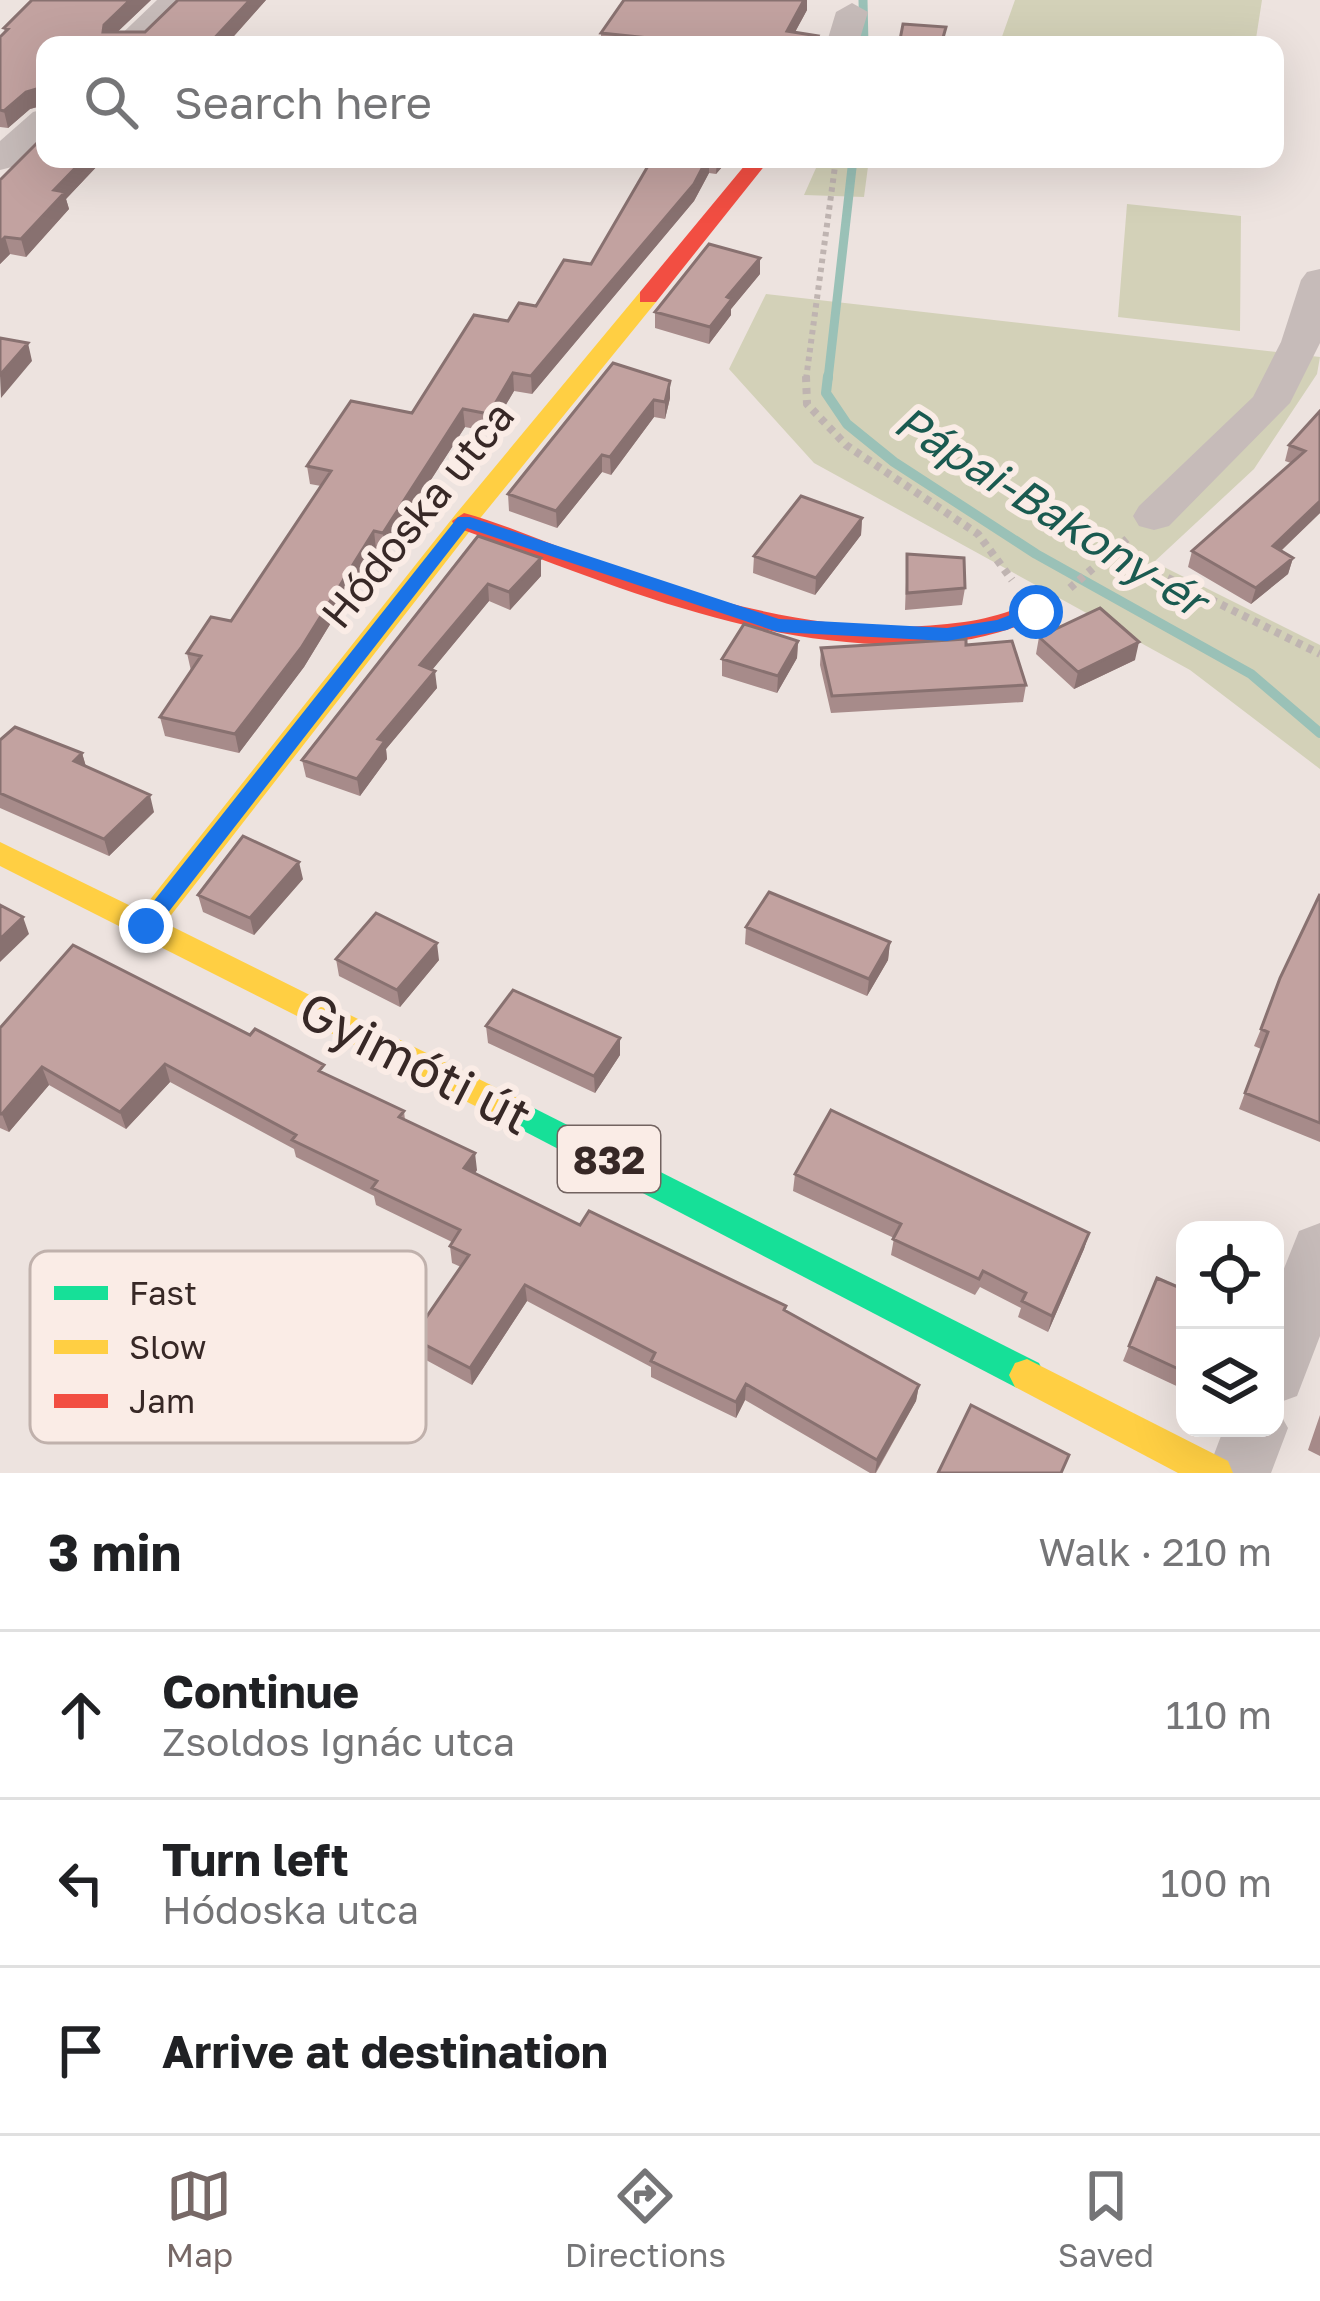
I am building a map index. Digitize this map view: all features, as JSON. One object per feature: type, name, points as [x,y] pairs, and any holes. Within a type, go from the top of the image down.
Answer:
[{"type":"street","points":[[136,36],[175,0]]},
{"type":"street","points":[[845,36],[852,12]]},
{"type":"street","points":[[0,160],[36,127]]},
{"type":"street","name":"Hódoska utca","points":[[146,926],[464,520],[753,168]]},
{"type":"street","points":[[1154,516],[1270,403],[1301,343],[1320,280]]},
{"type":"street","points":[[464,520],[778,626],[947,634],[1000,626],[1047,604]]},
{"type":"street","name":"Gyimóti út","points":[[0,853],[634,1171],[1215,1473]]},
{"type":"street","points":[[1284,1350],[1320,1250]]},
{"type":"street","points":[[1239,1473],[1253,1437]]},
{"type":"path","points":[[835,168],[806,363],[807,404],[846,445],[978,534],[1047,604],[1114,551],[1320,654]]},
{"type":"shaded area","points":[[1015,0],[1262,0],[1256,36],[1002,36]]},
{"type":"shaded area","points":[[816,168],[868,168],[864,197],[804,195]]},
{"type":"shaded area","points":[[1127,204],[1241,216],[1240,331],[1118,317]]},
{"type":"shaded area","points":[[766,294],[1320,357],[1317,374],[1254,469],[1154,562],[1320,645],[1320,769],[1190,670],[814,463],[729,369]]},
{"type":"building","points":[[32,0],[130,0],[104,25],[103,32],[145,32],[178,0],[250,0],[216,36],[36,36],[36,89],[4,111],[0,110],[0,37],[8,29],[4,28]]},
{"type":"building","points":[[624,0],[804,0],[787,31],[818,36],[630,36],[601,33]]},
{"type":"building","points":[[903,24],[946,27],[944,36],[901,36]]},
{"type":"building","points":[[36,144],[36,168],[75,168],[54,190],[65,192],[21,239],[5,237],[0,242],[0,180]]},
{"type":"building","points":[[647,168],[702,168],[694,184],[531,376],[513,373],[489,414],[463,409],[383,533],[374,531],[301,648],[235,734],[160,717],[201,656],[187,653],[211,617],[231,621],[331,471],[307,466],[351,401],[412,413],[474,315],[508,321],[519,303],[536,306],[564,260],[591,264]]},
{"type":"building","points":[[709,244],[760,258],[727,297],[732,299],[710,327],[655,312]]},
{"type":"building","points":[[0,338],[28,343],[0,375]]},
{"type":"building","points":[[613,363],[670,381],[665,402],[654,400],[610,457],[602,455],[556,511],[508,494]]},
{"type":"building","points":[[1320,411],[1320,501],[1273,546],[1293,558],[1256,588],[1192,551],[1305,451],[1289,445]]},
{"type":"building","points":[[801,496],[862,518],[816,578],[754,556]]},
{"type":"building","points":[[478,536],[541,558],[509,592],[488,584],[420,665],[435,671],[378,739],[385,741],[357,779],[302,760]]},
{"type":"building","points":[[907,554],[964,558],[965,588],[907,593]]},
{"type":"building","points":[[1100,608],[1139,642],[1078,672],[1039,637]]},
{"type":"building","points":[[744,624],[798,641],[778,676],[722,659]]},
{"type":"building","points":[[966,639],[966,645],[1012,641],[1026,685],[832,696],[821,648]]},
{"type":"building","points":[[15,727],[82,753],[74,761],[150,795],[104,839],[0,793],[0,740]]},
{"type":"building","points":[[243,836],[299,862],[250,918],[198,895]]},
{"type":"building","points":[[769,892],[890,942],[869,979],[746,927]]},
{"type":"building","points":[[1320,894],[1320,1123],[1245,1093],[1268,1032],[1261,1029],[1280,978]]},
{"type":"building","points":[[0,905],[23,917],[0,939]]},
{"type":"building","points":[[376,913],[437,943],[397,990],[336,959]]},
{"type":"building","points":[[73,945],[250,1035],[255,1029],[324,1065],[319,1071],[404,1111],[399,1117],[475,1153],[464,1168],[580,1225],[589,1211],[786,1306],[784,1310],[919,1385],[877,1460],[746,1384],[736,1402],[651,1361],[655,1353],[525,1285],[470,1368],[426,1345],[426,1318],[469,1255],[450,1246],[460,1230],[372,1188],[377,1181],[292,1140],[296,1135],[165,1064],[120,1112],[42,1067],[0,1114],[0,1028]]},
{"type":"building","points":[[513,990],[620,1038],[594,1076],[486,1026]]},
{"type":"building","points":[[831,1110],[1089,1233],[1052,1316],[1022,1301],[1026,1293],[983,1271],[979,1279],[893,1239],[901,1224],[795,1174]]},
{"type":"building","points":[[1157,1278],[1176,1286],[1176,1368],[1129,1346]]},
{"type":"building","points":[[971,1405],[1069,1455],[1061,1473],[938,1473]]},
{"type":"waterway","name":"Pápai-Bakony-ér","points":[[863,0],[864,36]]},
{"type":"waterway","name":"Pápai-Bakony-ér","points":[[828,379],[852,168]]},
{"type":"waterway","name":"Pápai-Bakony-ér","points":[[828,376],[826,393],[847,424],[894,462],[1036,554],[1251,674],[1320,733]]},
{"type":"traffic: fast","points":[[508,1108],[1027,1375]]},
{"type":"traffic: slow","points":[[145,927],[464,521],[648,297]]},
{"type":"traffic: slow","points":[[0,853],[508,1108]]},
{"type":"traffic: slow","points":[[1027,1375],[1215,1473]]},
{"type":"traffic: jam","points":[[648,297],[753,168]]},
{"type":"traffic: jam","points":[[464,521],[646,588],[773,623],[901,636],[965,631],[1036,612]]},
{"type":"route","points":[[146,926],[464,520],[778,626],[947,634],[1000,626],[1036,612]]}]
